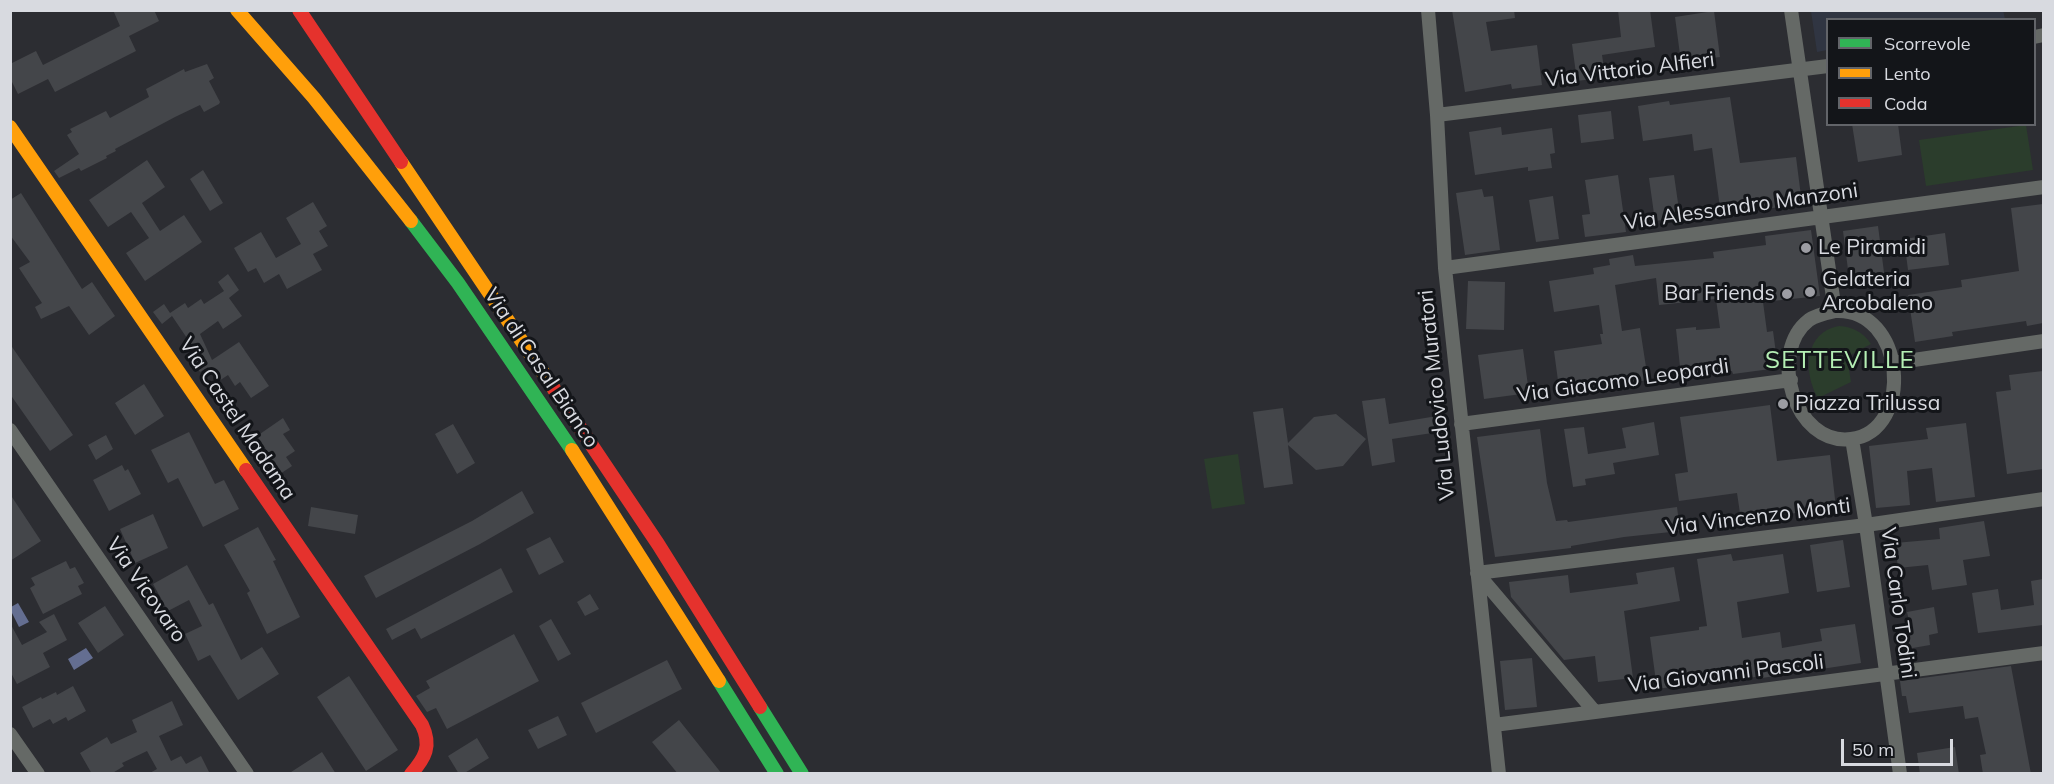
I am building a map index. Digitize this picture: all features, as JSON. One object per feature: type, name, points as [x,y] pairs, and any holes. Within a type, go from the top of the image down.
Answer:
[{"type":"main road","name":"Via di Casal Bianco","points":[[237,10],[358,151],[471,300],[639,552],[777,774]]},
{"type":"main road","name":"Via di Casal Bianco","points":[[299,10],[658,544],[802,774]]},
{"type":"main road","name":"Via Castel Madama","points":[[10,127],[422,725],[426,737],[427,753],[411,774]]},
{"type":"street","name":"Via Ludovico Muratori","points":[[1428,10],[1437,115],[1445,268],[1499,774]]},
{"type":"street","points":[[1791,10],[1835,311]]},
{"type":"street","name":"Via Vittorio Alfieri","points":[[1437,115],[1826,66]]},
{"type":"street","name":"Via Alessandro Manzoni","points":[[1445,268],[2043,188]]},
{"type":"street","points":[[1835,311],[1852,313],[1871,323],[1886,339],[1893,363],[1893,390],[1886,413],[1872,430],[1852,439],[1830,436],[1810,424],[1798,407],[1791,380],[1790,353],[1797,334],[1814,317],[1835,311]]},
{"type":"street","points":[[1893,363],[2043,341]]},
{"type":"street","name":"Via Giacomo Leopardi","points":[[1461,424],[1791,380]]},
{"type":"street","name":"Via Vicovaro","points":[[10,430],[247,774]]},
{"type":"street","name":"Via Carlo Todini","points":[[1852,439],[1900,774]]},
{"type":"street","name":"Via Vincenzo Monti","points":[[1477,573],[1866,525],[2043,499]]},
{"type":"street","points":[[1477,573],[1595,712]]},
{"type":"street","name":"Via Giovanni Pascoli","points":[[1494,725],[2043,652]]},
{"type":"street","points":[[10,734],[38,774]]},
{"type":"shaded area","points":[[2003,10],[2005,18],[1826,18],[1826,50],[1817,52],[1811,11]]},
{"type":"green space","points":[[2026,126],[2033,170],[1926,186],[1919,140]]},
{"type":"green space","points":[[1839,326],[1857,331],[1871,344],[1847,357],[1851,382],[1818,398],[1810,377],[1810,355],[1819,336]]},
{"type":"green space","points":[[1238,454],[1245,504],[1212,509],[1204,459]]},
{"type":"water","points":[[18,603],[29,622],[19,627],[11,611],[11,607]]},
{"type":"water","points":[[86,648],[93,658],[74,670],[68,659]]},
{"type":"building","points":[[113,10],[154,10],[159,21],[129,36],[136,51],[55,92],[48,79],[18,94],[10,78],[10,64],[36,51],[43,65],[120,26]]},
{"type":"building","points":[[1452,10],[1514,10],[1515,18],[1486,22],[1491,51],[1537,45],[1542,85],[1512,89],[1511,84],[1465,92]]},
{"type":"building","points":[[1618,10],[1650,10],[1655,47],[1602,55],[1604,68],[1591,70],[1592,79],[1577,81],[1572,44],[1621,37]]},
{"type":"building","points":[[1714,11],[1720,57],[1681,62],[1675,17]]},
{"type":"building","points":[[207,64],[214,78],[209,81],[219,104],[204,112],[200,105],[115,149],[116,151],[106,156],[107,158],[81,171],[79,168],[59,178],[54,171],[79,154],[67,135],[72,132],[70,129],[106,111],[110,118],[149,97],[146,89],[184,69],[185,72]]},
{"type":"building","points":[[1730,97],[1740,163],[1796,157],[1802,204],[1721,215],[1712,148],[1694,151],[1692,134],[1643,141],[1638,106],[1669,101],[1670,105]]},
{"type":"building","points":[[1611,111],[1614,139],[1581,143],[1578,115]]},
{"type":"building","points":[[1852,126],[1898,126],[1902,155],[1858,162]]},
{"type":"building","points":[[1501,127],[1502,135],[1552,128],[1555,153],[1550,154],[1552,168],[1528,171],[1528,167],[1475,175],[1469,132]]},
{"type":"building","points":[[147,160],[165,187],[142,203],[160,231],[184,215],[202,242],[145,281],[126,253],[149,238],[131,212],[108,227],[89,200]]},
{"type":"building","points":[[203,170],[223,203],[210,211],[190,179]]},
{"type":"building","points":[[1618,175],[1626,232],[1585,237],[1582,215],[1590,214],[1585,180]]},
{"type":"building","points":[[1674,175],[1680,217],[1655,221],[1649,178]]},
{"type":"building","points":[[1482,189],[1484,197],[1493,196],[1500,250],[1465,255],[1456,193]]},
{"type":"building","points":[[21,193],[82,289],[92,282],[115,316],[89,335],[69,306],[41,319],[35,307],[42,303],[19,268],[30,262],[10,235],[10,200]]},
{"type":"building","points":[[1553,196],[1559,239],[1536,242],[1529,200]]},
{"type":"building","points":[[313,202],[327,226],[319,231],[328,246],[313,254],[322,270],[287,289],[279,274],[264,283],[256,268],[248,272],[234,248],[261,232],[276,258],[301,244],[286,218]]},
{"type":"building","points":[[2043,204],[2043,323],[2027,326],[2026,321],[1952,332],[1953,336],[1915,342],[1908,295],[1962,287],[1961,280],[2019,271],[2011,208]]},
{"type":"building","points":[[1878,226],[1885,280],[1850,285],[1843,231]]},
{"type":"building","points":[[1811,230],[1820,296],[1763,302],[1767,332],[1773,331],[1778,368],[1733,374],[1732,371],[1681,376],[1676,329],[1720,328],[1716,299],[1659,305],[1656,278],[1615,285],[1622,331],[1640,328],[1648,380],[1608,386],[1607,381],[1559,388],[1554,351],[1602,344],[1600,334],[1603,334],[1599,305],[1554,312],[1549,281],[1594,274],[1593,268],[1610,265],[1609,259],[1633,255],[1635,266],[1714,258],[1713,252],[1766,245],[1765,236]]},
{"type":"building","points":[[1945,233],[1949,265],[1908,270],[1904,239]]},
{"type":"building","points":[[228,274],[239,290],[229,298],[242,316],[223,329],[218,321],[200,334],[212,360],[239,342],[269,386],[251,398],[240,382],[235,386],[228,375],[219,381],[208,367],[200,372],[192,360],[195,357],[191,348],[193,347],[170,313],[185,303],[188,308],[201,299],[204,304],[224,291],[218,282]]},
{"type":"building","points":[[1468,281],[1505,282],[1504,330],[1466,329]]},
{"type":"building","points":[[164,304],[172,316],[162,324],[153,312]]},
{"type":"building","points":[[10,344],[73,435],[50,451],[10,394]]},
{"type":"building","points":[[1523,349],[1529,393],[1484,399],[1478,355]]},
{"type":"building","points":[[2043,371],[2043,469],[2007,474],[1996,392],[2011,390],[2009,375]]},
{"type":"building","points":[[144,384],[164,416],[135,435],[115,403]]},
{"type":"building","points":[[1385,398],[1389,424],[1437,416],[1439,432],[1392,439],[1395,462],[1372,466],[1362,401]]},
{"type":"building","points":[[1770,405],[1777,461],[1830,455],[1836,508],[1741,520],[1737,493],[1679,501],[1675,474],[1688,472],[1680,417]]},
{"type":"building","points":[[1283,408],[1288,443],[1314,417],[1336,414],[1366,439],[1343,466],[1316,470],[1288,445],[1293,484],[1264,488],[1253,412]]},
{"type":"building","points":[[283,418],[290,430],[283,434],[295,451],[286,457],[292,466],[277,476],[265,458],[269,454],[257,436]]},
{"type":"building","points":[[1654,422],[1659,455],[1613,463],[1615,474],[1585,479],[1586,485],[1573,487],[1564,429],[1584,427],[1588,454],[1626,448],[1622,428]]},
{"type":"building","points":[[1966,423],[1975,497],[1936,502],[1932,468],[1907,471],[1910,505],[1876,508],[1869,446],[1928,439],[1926,428]]},
{"type":"building","points":[[453,424],[475,463],[457,474],[435,434]]},
{"type":"building","points":[[1540,429],[1547,483],[1556,521],[1567,520],[1568,522],[1677,507],[1680,531],[1624,537],[1571,546],[1571,548],[1495,557],[1477,437]]},
{"type":"building","points":[[189,432],[215,484],[224,480],[239,509],[203,527],[178,478],[168,483],[151,450]]},
{"type":"building","points":[[106,435],[113,449],[96,460],[88,445]]},
{"type":"building","points":[[122,465],[125,471],[128,469],[141,494],[109,511],[93,480]]},
{"type":"building","points":[[522,491],[534,513],[376,598],[364,576],[472,521]]},
{"type":"building","points":[[10,494],[41,541],[10,561]]},
{"type":"building","points":[[311,507],[358,515],[355,534],[308,526]]},
{"type":"building","points":[[153,514],[168,548],[135,563],[120,529]]},
{"type":"building","points":[[1984,521],[1990,556],[1963,560],[1967,585],[1932,590],[1928,565],[1898,568],[1895,543],[1940,539],[1939,528]]},
{"type":"building","points":[[258,527],[276,560],[273,561],[300,617],[267,634],[247,593],[250,591],[224,545]]},
{"type":"building","points":[[550,537],[564,562],[539,575],[526,549]]},
{"type":"building","points":[[1843,540],[1850,587],[1817,592],[1810,545]]},
{"type":"building","points":[[1731,554],[1733,561],[1783,554],[1789,593],[1737,602],[1742,638],[1780,632],[1782,648],[1822,641],[1820,629],[1855,624],[1861,663],[1762,678],[1762,676],[1657,689],[1650,637],[1699,630],[1699,627],[1707,626],[1697,559]]},
{"type":"building","points":[[66,561],[70,569],[75,567],[84,583],[78,586],[82,594],[43,614],[30,588],[35,585],[31,578]]},
{"type":"building","points":[[187,565],[209,605],[213,603],[241,660],[262,647],[279,674],[238,700],[210,655],[198,661],[185,634],[202,626],[189,600],[168,611],[153,584]]},
{"type":"building","points":[[1674,567],[1680,601],[1624,611],[1633,678],[1598,682],[1595,656],[1564,660],[1511,597],[1509,582],[1568,575],[1570,593],[1638,584],[1636,573]]},
{"type":"building","points":[[501,568],[513,592],[421,639],[415,628],[392,640],[386,629]]},
{"type":"building","points":[[2043,579],[2043,625],[1978,633],[1972,593],[1998,589],[2001,610],[2034,605],[2031,581]]},
{"type":"building","points":[[590,594],[599,609],[585,616],[577,602]]},
{"type":"building","points":[[105,606],[124,635],[98,653],[78,623]]},
{"type":"building","points":[[1934,607],[1938,633],[1929,635],[1930,645],[1907,649],[1903,626],[1910,625],[1907,612]]},
{"type":"building","points":[[54,614],[67,640],[43,653],[50,667],[17,684],[10,671],[10,623],[22,645],[47,632],[39,622]]},
{"type":"building","points":[[551,619],[571,654],[558,661],[539,626]]},
{"type":"building","points":[[514,634],[539,681],[447,729],[436,708],[427,712],[416,696],[430,688],[426,681]]},
{"type":"building","points":[[1532,658],[1537,707],[1505,710],[1500,661]]},
{"type":"building","points":[[667,660],[682,689],[596,733],[581,703]]},
{"type":"building","points":[[2011,666],[2031,774],[1983,774],[1980,755],[1986,754],[1978,717],[1965,719],[1963,706],[1909,713],[1906,696],[1902,696],[1900,681]]},
{"type":"building","points":[[349,676],[398,750],[366,771],[317,697]]},
{"type":"building","points":[[73,686],[86,711],[68,721],[66,717],[53,724],[50,719],[33,728],[22,707],[41,697],[42,699],[56,692],[57,695]]},
{"type":"building","points":[[172,701],[183,725],[159,736],[171,761],[181,756],[186,764],[201,756],[210,774],[148,774],[157,769],[147,751],[122,763],[124,766],[111,774],[92,774],[80,753],[107,737],[111,744],[137,732],[132,720]]},
{"type":"building","points":[[558,716],[567,735],[538,749],[528,730]]},
{"type":"building","points":[[679,720],[722,774],[678,774],[652,742]]},
{"type":"building","points":[[477,738],[489,758],[463,774],[459,774],[448,756]]},
{"type":"building","points":[[1955,747],[1959,774],[1920,774],[1917,753]]},
{"type":"building","points":[[322,752],[336,774],[288,774]]},
{"type":"traffic: fast","points":[[411,221],[458,283],[572,450]]},
{"type":"traffic: fast","points":[[719,681],[777,774]]},
{"type":"traffic: fast","points":[[760,707],[802,774]]},
{"type":"traffic: slow","points":[[237,10],[314,98],[411,221]]},
{"type":"traffic: slow","points":[[10,127],[246,470]]},
{"type":"traffic: slow","points":[[401,162],[554,389]]},
{"type":"traffic: slow","points":[[572,450],[719,681]]},
{"type":"traffic: jam","points":[[299,10],[401,162]]},
{"type":"traffic: jam","points":[[554,389],[658,544],[760,707]]},
{"type":"traffic: jam","points":[[246,470],[422,725],[427,746],[420,763],[411,774]]},
{"type":"place","name":"Le Piramidi","points":[[1806,248]]},
{"type":"place","name":"Gelateria Arcobaleno","points":[[1810,292]]},
{"type":"place","name":"Bar Friends","points":[[1787,294]]},
{"type":"place","name":"Piazza Trilussa","points":[[1783,404]]},
{"type":"district","name":"SETTEVILLE","points":[[1840,361]]}]
